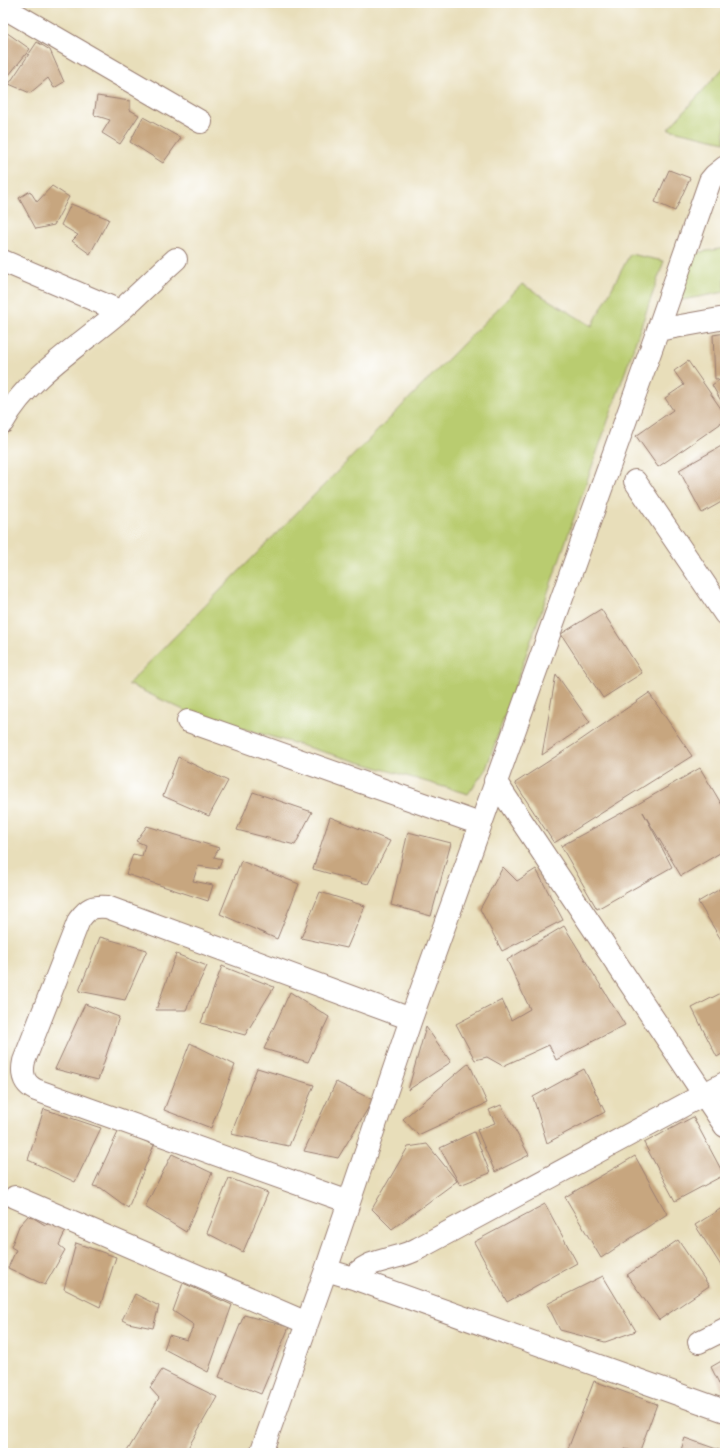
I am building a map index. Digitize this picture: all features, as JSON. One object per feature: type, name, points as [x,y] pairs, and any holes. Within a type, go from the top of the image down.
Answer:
[{"type":"street","points":[[3,7],[201,122]]},
{"type":"street","points":[[261,1453],[326,1270],[411,1019],[495,781],[658,330],[710,181],[725,167]]},
{"type":"street","points":[[3,422],[17,399],[32,383],[120,311],[176,259]]},
{"type":"street","points":[[3,261],[120,311]]},
{"type":"street","points":[[658,330],[725,318]]},
{"type":"street","points":[[635,481],[725,614]]},
{"type":"street","points":[[188,721],[480,824]]},
{"type":"street","points":[[495,781],[725,1126]]},
{"type":"street","points":[[349,1202],[36,1090],[28,1086],[24,1078],[22,1070],[24,1061],[79,920],[85,912],[97,906],[107,907],[411,1019]]},
{"type":"street","points":[[354,1278],[364,1267],[420,1248],[725,1083]]},
{"type":"street","points":[[16,1197],[307,1323]]},
{"type":"street","points":[[326,1270],[354,1278],[725,1411]]},
{"type":"street","points":[[699,1342],[725,1329]]},
{"type":"green space","points":[[725,66],[725,142],[668,129]]},
{"type":"green space","points":[[725,248],[725,292],[677,301],[695,253]]},
{"type":"green space","points":[[630,254],[664,261],[486,769],[468,794],[190,713],[128,684],[522,284],[592,326]]},
{"type":"building","points":[[3,30],[30,49],[9,75],[3,72]]},
{"type":"building","points":[[37,42],[50,50],[64,82],[54,88],[48,78],[30,93],[9,84]]},
{"type":"building","points":[[97,96],[130,101],[130,110],[139,115],[120,144],[102,133],[110,120],[94,115]]},
{"type":"building","points":[[143,117],[181,138],[163,163],[130,142]]},
{"type":"building","points":[[669,170],[690,178],[675,211],[655,202]]},
{"type":"building","points":[[52,186],[69,197],[54,225],[36,229],[19,198],[30,191],[37,202]]},
{"type":"building","points":[[71,204],[109,219],[90,254],[72,241],[78,235],[61,225]]},
{"type":"building","points":[[725,333],[725,378],[715,379],[713,335]]},
{"type":"building","points":[[688,361],[724,413],[720,424],[658,467],[636,436],[673,410],[665,398],[684,385],[674,371]]},
{"type":"building","points":[[719,380],[723,386],[725,385],[724,406],[712,385]]},
{"type":"building","points":[[725,444],[725,500],[702,513],[679,470]]},
{"type":"building","points":[[601,609],[642,673],[603,698],[561,634]]},
{"type":"building","points":[[556,674],[590,722],[542,755]]},
{"type":"building","points":[[649,693],[692,756],[554,843],[515,783]]},
{"type":"building","points":[[178,757],[228,781],[209,816],[163,796]]},
{"type":"building","points":[[700,768],[725,810],[725,850],[681,876],[643,812],[672,867],[597,909],[561,846]]},
{"type":"building","points":[[253,792],[312,812],[295,845],[237,830]]},
{"type":"building","points":[[330,817],[390,841],[368,884],[313,869]]},
{"type":"building","points":[[147,826],[219,848],[214,857],[222,859],[218,869],[198,866],[193,881],[213,885],[208,901],[126,874],[133,854],[142,856],[145,845],[136,841]]},
{"type":"building","points":[[408,832],[451,843],[431,916],[391,905]]},
{"type":"building","points":[[241,861],[299,884],[277,939],[220,914]]},
{"type":"building","points":[[503,867],[517,881],[536,869],[563,920],[502,951],[480,909]]},
{"type":"building","points":[[725,886],[725,946],[698,902]]},
{"type":"building","points":[[320,892],[365,906],[347,948],[301,938]]},
{"type":"building","points":[[564,926],[625,1025],[556,1060],[549,1045],[503,1066],[487,1057],[475,1060],[456,1024],[502,1000],[511,1020],[530,1009],[507,960]]},
{"type":"building","points":[[100,937],[147,950],[125,1000],[79,991]]},
{"type":"building","points":[[176,954],[207,966],[186,1010],[156,1010]]},
{"type":"building","points":[[222,966],[274,987],[245,1035],[201,1023]]},
{"type":"building","points":[[725,991],[725,1052],[717,1057],[692,1008]]},
{"type":"building","points":[[290,992],[329,1017],[308,1062],[264,1049]]},
{"type":"building","points":[[85,1004],[119,1017],[98,1080],[55,1069]]},
{"type":"building","points":[[426,1027],[451,1062],[408,1090]]},
{"type":"building","points":[[190,1043],[235,1065],[211,1128],[164,1110]]},
{"type":"building","points":[[469,1063],[487,1103],[418,1135],[403,1119]]},
{"type":"building","points":[[257,1068],[314,1085],[289,1146],[231,1134]]},
{"type":"building","points":[[584,1069],[605,1112],[547,1143],[533,1097]]},
{"type":"building","points":[[336,1082],[373,1100],[338,1158],[304,1151]]},
{"type":"building","points":[[501,1105],[529,1155],[495,1172],[477,1130],[495,1123],[489,1110]]},
{"type":"building","points":[[44,1109],[101,1128],[75,1182],[28,1160]]},
{"type":"building","points":[[693,1117],[724,1175],[675,1201],[644,1143]]},
{"type":"building","points":[[119,1130],[154,1145],[128,1208],[101,1188],[93,1186]]},
{"type":"building","points":[[474,1132],[490,1173],[460,1185],[440,1148]]},
{"type":"building","points":[[427,1144],[457,1181],[392,1229],[372,1209],[408,1147]]},
{"type":"building","points":[[172,1154],[212,1173],[186,1232],[145,1207]]},
{"type":"building","points":[[635,1156],[667,1214],[601,1258],[565,1197]]},
{"type":"building","points":[[229,1178],[268,1193],[243,1252],[207,1233]]},
{"type":"building","points":[[545,1204],[577,1263],[507,1302],[474,1242]]},
{"type":"building","points":[[725,1206],[725,1272],[695,1225]]},
{"type":"building","points":[[29,1215],[45,1225],[54,1222],[66,1230],[59,1245],[65,1250],[45,1285],[8,1268],[16,1250],[11,1247],[19,1226]]},
{"type":"building","points":[[678,1240],[709,1286],[659,1320],[627,1275]]},
{"type":"building","points":[[76,1243],[116,1257],[100,1307],[64,1289]]},
{"type":"building","points":[[603,1276],[636,1331],[605,1342],[560,1330],[547,1304]]},
{"type":"building","points":[[183,1283],[232,1305],[208,1372],[164,1349],[169,1335],[187,1340],[194,1325],[173,1311]]},
{"type":"building","points":[[135,1294],[159,1306],[153,1328],[128,1323],[122,1320]]},
{"type":"building","points":[[244,1315],[289,1327],[261,1394],[219,1377]]},
{"type":"building","points":[[725,1359],[725,1395],[711,1367]]},
{"type":"building","points":[[162,1370],[217,1397],[185,1453],[126,1453],[159,1398],[150,1388]]},
{"type":"building","points":[[594,1381],[657,1404],[639,1453],[625,1449],[624,1453],[578,1453],[568,1449]]},
{"type":"building","points":[[685,1438],[725,1452],[725,1453],[680,1453]]}]
